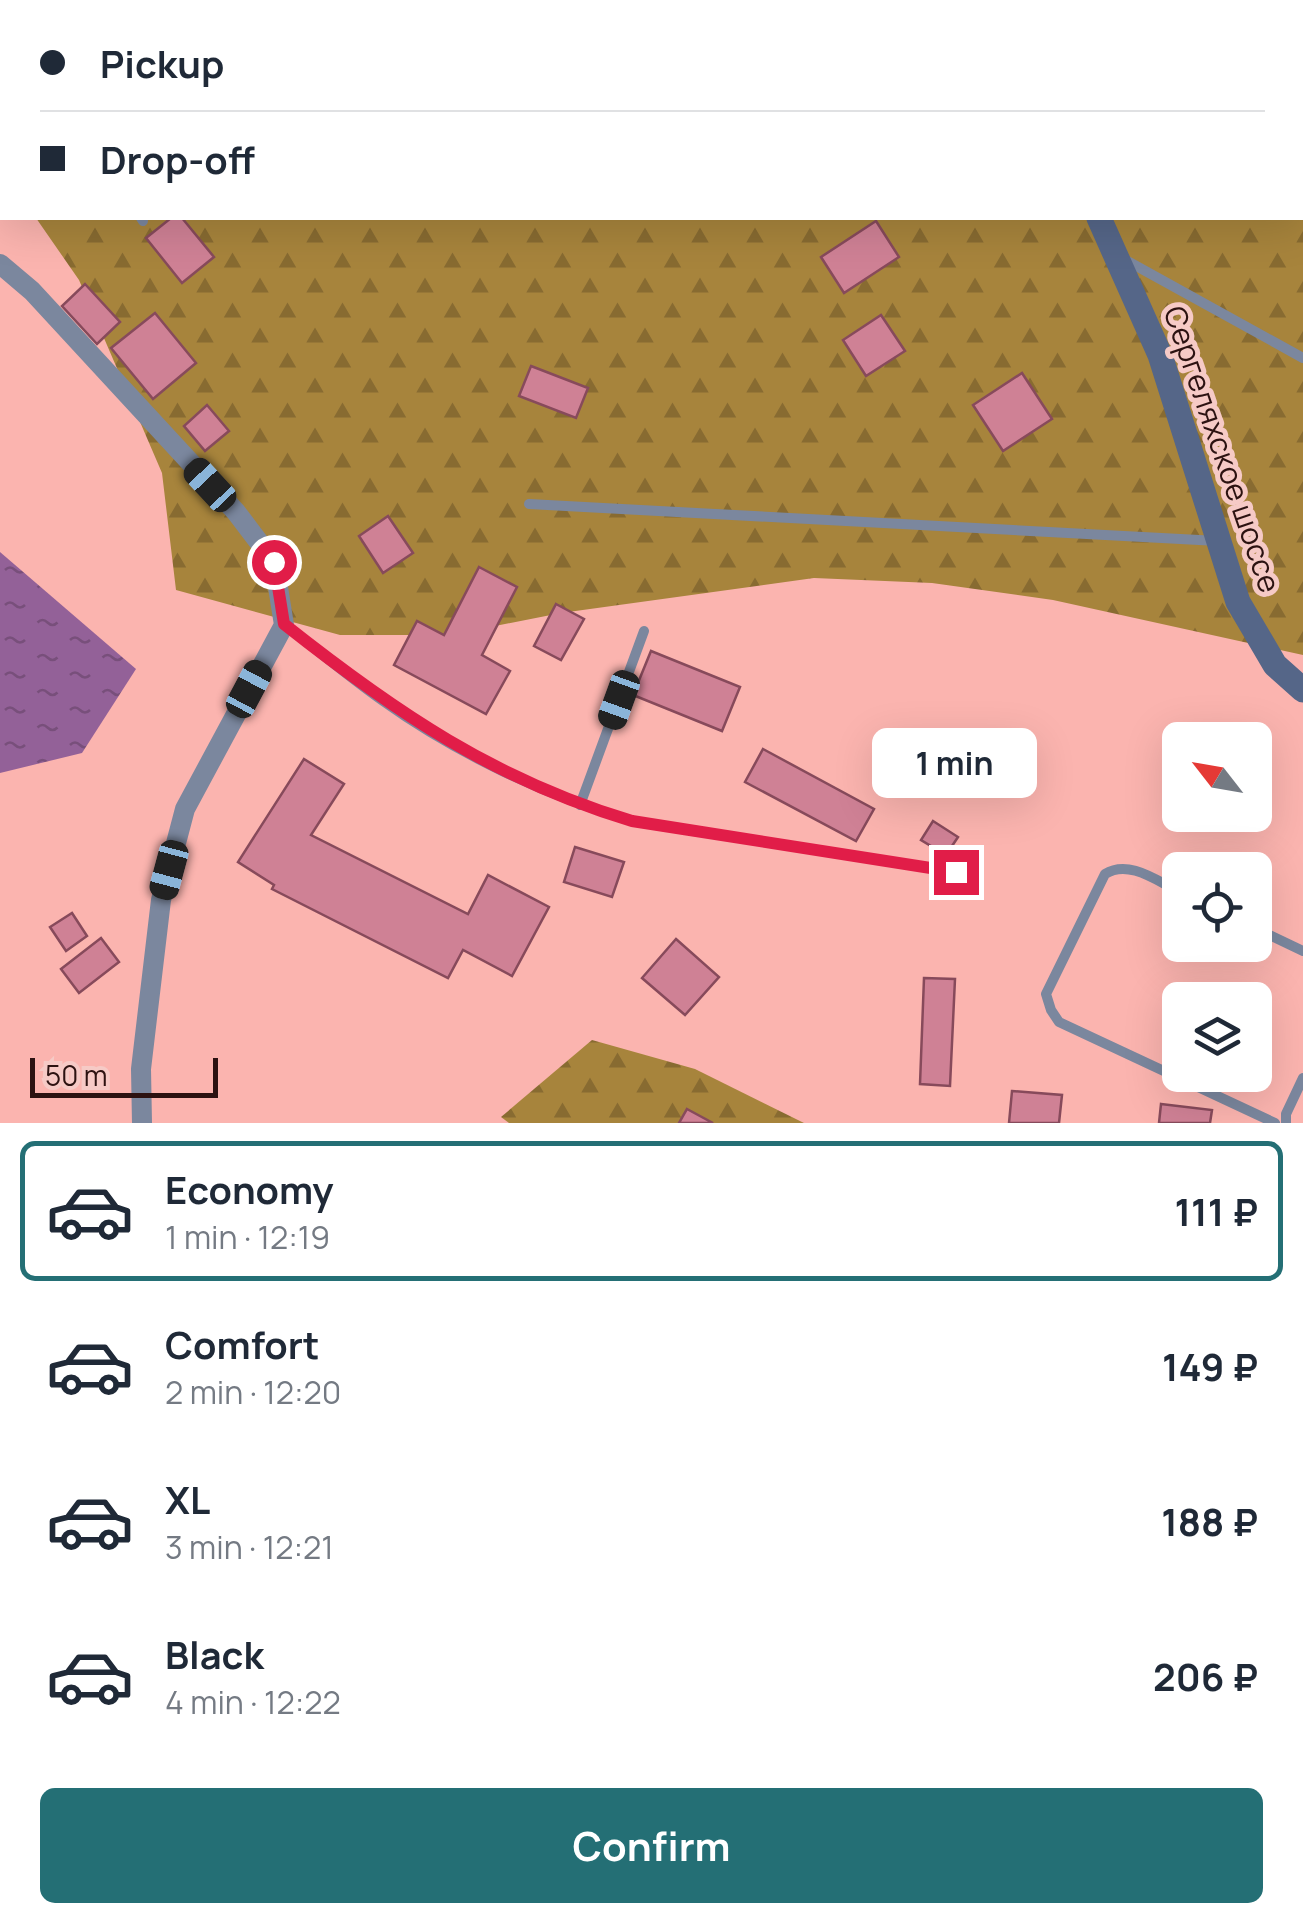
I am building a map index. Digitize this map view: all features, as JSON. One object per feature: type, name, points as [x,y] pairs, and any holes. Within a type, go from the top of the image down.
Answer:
[{"type":"main road","name":"Сергеляхское шоссе","points":[[1100,220],[1160,355],[1238,602],[1275,665],[1303,690]]},
{"type":"street","points":[[0,264],[32,291],[236,512],[274,562],[284,624],[186,809],[161,900],[140,1068],[142,1123]]},
{"type":"lane","points":[[1117,255],[1303,358]]},
{"type":"lane","points":[[529,504],[1219,541]]},
{"type":"lane","points":[[284,624],[385,703],[480,760],[580,806],[632,821],[956,872]]},
{"type":"lane","points":[[580,806],[644,631]]},
{"type":"lane","points":[[1162,884],[1129,868],[1116,868],[1106,874],[1046,994],[1050,1010],[1059,1022],[1275,1123]]},
{"type":"lane","points":[[1272,936],[1303,951]]},
{"type":"lane","points":[[1286,1123],[1286,1114],[1303,1078]]},
{"type":"green space","points":[[37,220],[1303,220],[1303,655],[1053,600],[932,583],[814,578],[561,613],[450,635],[340,635],[176,590],[162,473],[79,280]]},
{"type":"green space","points":[[592,1040],[695,1069],[804,1123],[509,1123],[501,1117]]},
{"type":"water","points":[[0,552],[136,669],[82,753],[0,773]]},
{"type":"building","points":[[168,220],[184,220],[214,257],[182,283],[146,238]]},
{"type":"building","points":[[876,221],[899,257],[844,293],[821,257]]},
{"type":"building","points":[[85,284],[120,322],[97,344],[62,306]]},
{"type":"building","points":[[155,313],[196,363],[153,399],[111,348]]},
{"type":"building","points":[[881,315],[905,351],[866,376],[843,340]]},
{"type":"building","points":[[531,366],[588,388],[576,418],[519,396]]},
{"type":"building","points":[[1022,373],[1052,419],[1003,451],[973,405]]},
{"type":"building","points":[[207,405],[229,431],[205,451],[184,426]]},
{"type":"building","points":[[388,516],[413,553],[383,573],[359,536]]},
{"type":"building","points":[[479,567],[517,587],[482,655],[510,671],[486,714],[394,665],[417,621],[444,635]]},
{"type":"building","points":[[556,604],[584,619],[561,660],[534,646]]},
{"type":"building","points":[[651,651],[740,687],[722,731],[633,695]]},
{"type":"building","points":[[763,749],[874,809],[856,841],[745,782]]},
{"type":"building","points":[[304,759],[344,784],[311,835],[468,914],[488,875],[549,907],[512,976],[463,950],[448,978],[272,889],[274,885],[238,862]]},
{"type":"building","points":[[933,821],[958,837],[946,855],[921,840]]},
{"type":"building","points":[[575,847],[624,862],[612,897],[564,882]]},
{"type":"building","points":[[72,913],[87,936],[66,951],[50,927]]},
{"type":"building","points":[[101,938],[119,962],[79,993],[61,969]]},
{"type":"building","points":[[676,939],[719,977],[685,1015],[642,978]]},
{"type":"building","points":[[924,978],[955,979],[950,1086],[920,1084]]},
{"type":"building","points":[[1012,1091],[1062,1095],[1059,1123],[1009,1123]]},
{"type":"building","points":[[1161,1104],[1212,1110],[1210,1123],[1159,1123]]},
{"type":"building","points":[[687,1109],[713,1123],[679,1123]]},
{"type":"route","points":[[274,562],[284,624],[385,703],[480,760],[580,806],[632,821],[956,872]]}]
